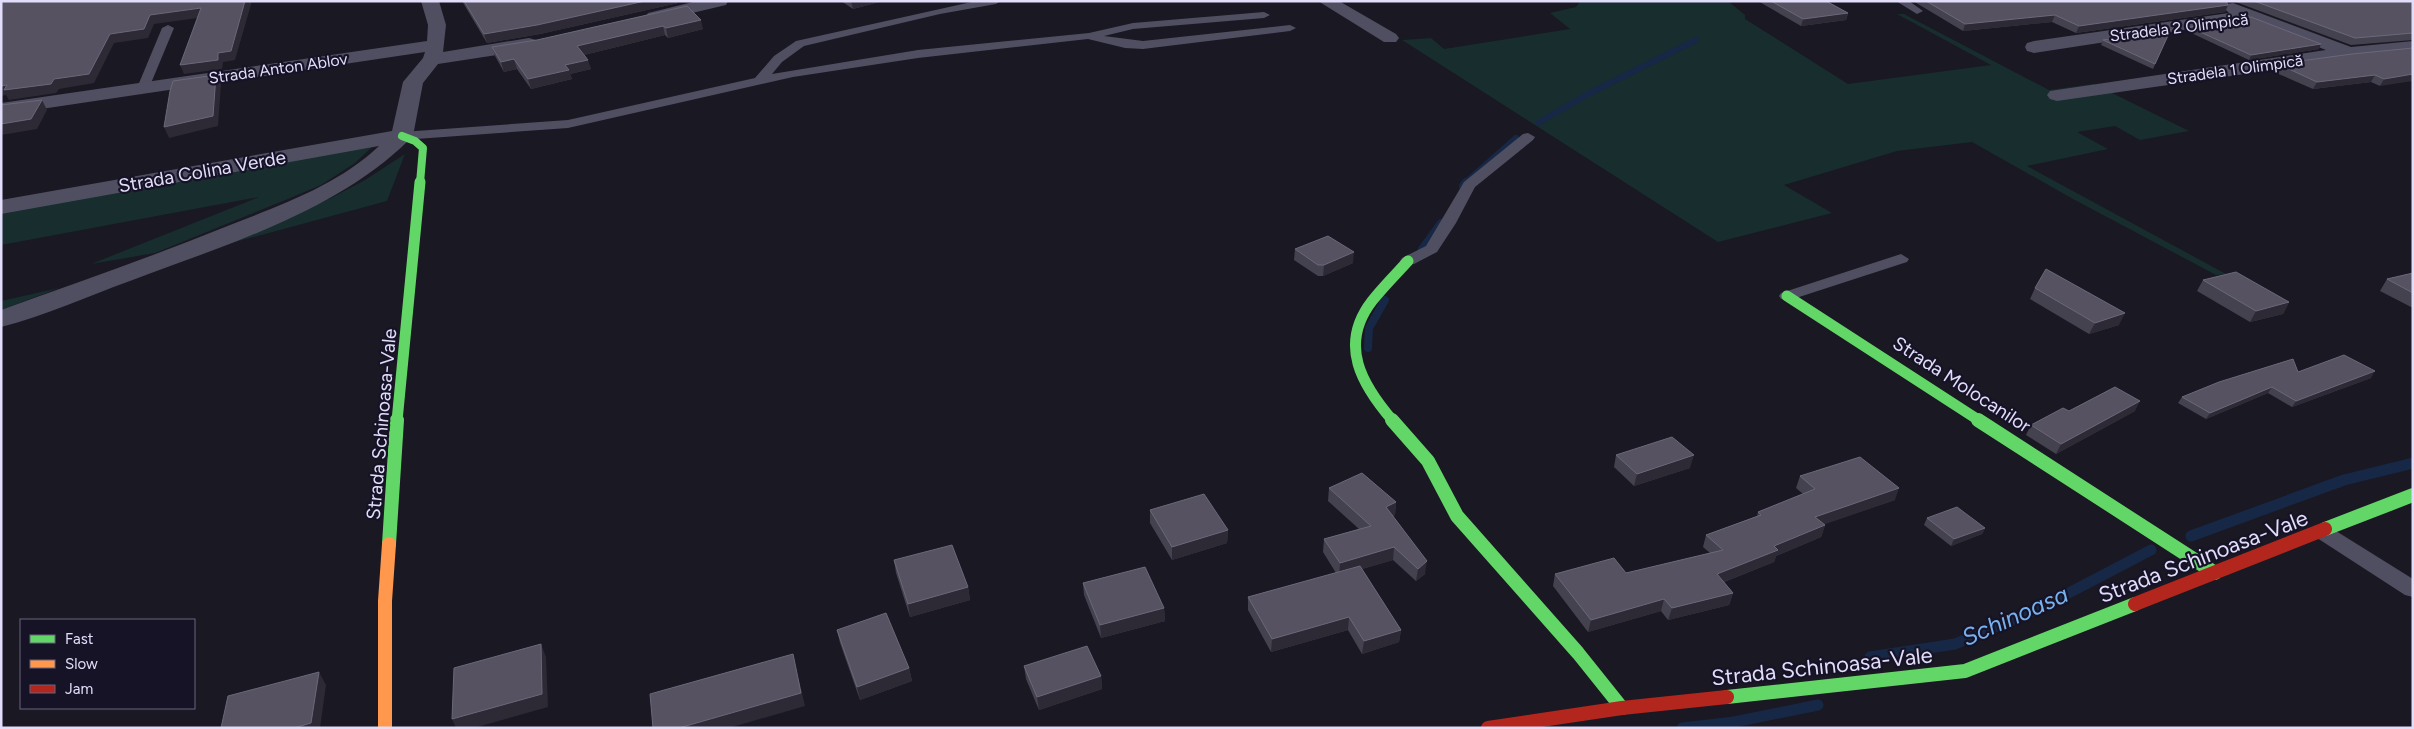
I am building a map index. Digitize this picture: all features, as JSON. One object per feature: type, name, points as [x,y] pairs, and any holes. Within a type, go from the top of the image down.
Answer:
[{"type":"street","points":[[1,319],[164,260],[330,191],[364,170],[388,151],[402,136],[413,82],[434,52],[437,25],[430,1]]},
{"type":"street","points":[[635,21],[720,1]]},
{"type":"street","points":[[1326,1],[1390,38]]},
{"type":"street","points":[[2218,1],[2250,15]]},
{"type":"street","name":"Stradela 2 Olimpică","points":[[2034,47],[2250,15],[2348,53]]},
{"type":"street","name":"Strada Anton Ablov","points":[[1,109],[143,88],[434,52],[481,54],[550,40]]},
{"type":"street","name":"Stradela 1 Olimpică","points":[[2057,95],[2348,53],[2413,47]]},
{"type":"street","name":"Strada Colina Verde","points":[[1,207],[402,136]]},
{"type":"street","name":"Strada Schinoasa-Vale","points":[[385,728],[386,581],[396,435],[423,148],[415,141],[402,136]]},
{"type":"street","points":[[1408,261],[1364,312],[1355,337],[1354,351],[1361,378],[1372,398],[1423,454],[1437,475],[1456,514],[1516,587],[1564,636],[1622,708]]},
{"type":"street","name":"Strada Molocanilor","points":[[1787,296],[2215,573]]},
{"type":"street","name":"Strada Schinoasa-Vale","points":[[1488,728],[1622,708],[1965,671],[2413,495]]},
{"type":"lane","points":[[760,80],[778,59],[800,43],[940,11],[996,1]]},
{"type":"lane","points":[[1901,1],[1918,11]]},
{"type":"lane","points":[[402,136],[568,124],[760,80],[918,54],[1088,36],[1132,26],[1264,15]]},
{"type":"lane","points":[[143,88],[168,28]]},
{"type":"lane","points":[[1088,36],[1125,44],[1143,45],[1290,28]]},
{"type":"lane","points":[[1408,261],[1432,249],[1449,223],[1469,185],[1528,136]]},
{"type":"lane","name":"Strada Molocanilor","points":[[1787,296],[1901,259]]},
{"type":"lane","points":[[2321,531],[2413,589]]},
{"type":"green space","points":[[1580,1],[1728,1],[1745,15],[1745,19],[1848,84],[1991,65],[1897,14],[1904,14],[2049,90],[2094,84],[2189,131],[2140,140],[2115,126],[2077,132],[2108,149],[2027,166],[2226,274],[2216,275],[2073,199],[1972,142],[1897,151],[1784,185],[1832,213],[1718,242],[1402,40],[1431,38],[1444,49],[1570,29],[1550,13],[1576,7]]},
{"type":"green space","points":[[373,146],[355,163],[321,185],[155,253],[91,264],[259,197],[1,245],[1,213]]},
{"type":"green space","points":[[405,154],[387,201],[224,245],[329,199],[365,180]]},
{"type":"green space","points":[[59,288],[1,310],[1,301]]},
{"type":"building","points":[[1,1],[245,1],[231,51],[218,53],[218,60],[180,65],[201,8],[150,15],[144,29],[110,34],[89,74],[54,79],[51,84],[4,90],[7,85],[1,86]]},
{"type":"building","points":[[464,1],[645,1],[537,25],[484,34]]},
{"type":"building","points":[[1771,1],[1826,1],[1848,13],[1803,19]]},
{"type":"building","points":[[1926,1],[2226,1],[2228,5],[2079,26],[2055,15],[1965,24]]},
{"type":"building","points":[[2254,1],[2413,1],[2413,33],[2355,38]]},
{"type":"building","points":[[687,6],[701,20],[666,28],[663,26],[577,46],[588,60],[565,65],[569,70],[528,79],[514,59],[501,62],[492,47],[537,40]]},
{"type":"building","points":[[2251,17],[2321,44],[2251,55],[2189,27]]},
{"type":"building","points":[[2171,29],[2155,64],[2103,40]]},
{"type":"building","points":[[2413,48],[2413,74],[2384,79],[2375,75],[2317,82],[2278,64],[2352,54]]},
{"type":"building","points":[[216,75],[213,116],[164,127],[173,81]]},
{"type":"building","points":[[42,100],[31,119],[1,124],[1,105]]},
{"type":"building","points":[[1328,236],[1354,252],[1324,265],[1318,265],[1295,249]]},
{"type":"building","points":[[2046,269],[2125,313],[2095,323],[2035,288]]},
{"type":"building","points":[[2236,272],[2289,302],[2256,311],[2203,280]]},
{"type":"building","points":[[2413,273],[2413,293],[2387,279]]},
{"type":"building","points":[[2344,355],[2375,371],[2296,401],[2272,387],[2210,413],[2182,397],[2219,382],[2293,359],[2298,372]]},
{"type":"building","points":[[2115,387],[2140,401],[2061,444],[2031,425],[2063,408],[2069,411]]},
{"type":"building","points":[[1672,437],[1694,455],[1637,474],[1616,455]]},
{"type":"building","points":[[1860,457],[1899,488],[1815,517],[1825,525],[1774,546],[1778,550],[1717,574],[1733,593],[1672,608],[1664,599],[1591,620],[1555,574],[1614,558],[1626,573],[1723,550],[1706,535],[1761,515],[1758,512],[1815,489],[1800,476]]},
{"type":"building","points":[[1362,473],[1396,502],[1386,507],[1427,561],[1418,569],[1394,547],[1340,563],[1324,539],[1371,526],[1329,488]]},
{"type":"building","points":[[1204,494],[1228,530],[1172,547],[1150,510]]},
{"type":"building","points":[[1957,507],[1985,528],[1954,539],[1927,518]]},
{"type":"building","points":[[952,545],[968,587],[908,604],[894,560]]},
{"type":"building","points":[[1360,566],[1401,630],[1364,641],[1349,617],[1272,639],[1248,597]]},
{"type":"building","points":[[1145,567],[1164,608],[1100,625],[1083,583]]},
{"type":"building","points":[[886,613],[909,668],[857,687],[837,630]]},
{"type":"building","points":[[541,644],[542,694],[452,719],[454,668]]},
{"type":"building","points":[[1087,646],[1101,676],[1037,697],[1024,666]]},
{"type":"building","points":[[793,654],[801,693],[679,728],[653,728],[650,694]]},
{"type":"building","points":[[319,672],[311,723],[294,728],[221,728],[228,696]]},
{"type":"waterway","points":[[1538,123],[1590,93],[1696,40]]},
{"type":"waterway","points":[[1466,182],[1516,138]]},
{"type":"waterway","points":[[1463,186],[1466,182]]},
{"type":"waterway","points":[[1422,249],[1441,223]]},
{"type":"waterway","points":[[1368,348],[1369,328],[1385,300]]},
{"type":"waterway","name":"Schinoasa","points":[[2191,536],[2344,480],[2413,463]]},
{"type":"waterway","name":"Schinoasa","points":[[1870,657],[1955,644],[2040,608],[2151,550]]},
{"type":"waterway","name":"Schinoasa","points":[[1682,728],[1734,722],[1818,705]]},
{"type":"traffic: fast","points":[[389,544],[395,444],[423,148],[415,141],[402,136]]},
{"type":"traffic: fast","points":[[1408,261],[1371,302],[1358,326],[1354,352],[1364,382],[1381,407],[1428,461],[1457,516],[1578,653],[1622,708]]},
{"type":"traffic: fast","points":[[1787,296],[2215,573]]},
{"type":"traffic: fast","points":[[2325,529],[2413,495]]},
{"type":"traffic: fast","points":[[1727,697],[1965,671],[2135,604]]},
{"type":"traffic: slow","points":[[385,728],[385,601],[389,544]]},
{"type":"traffic: jam","points":[[2135,604],[2325,529]]},
{"type":"traffic: jam","points":[[1488,728],[1622,708],[1727,697]]}]
